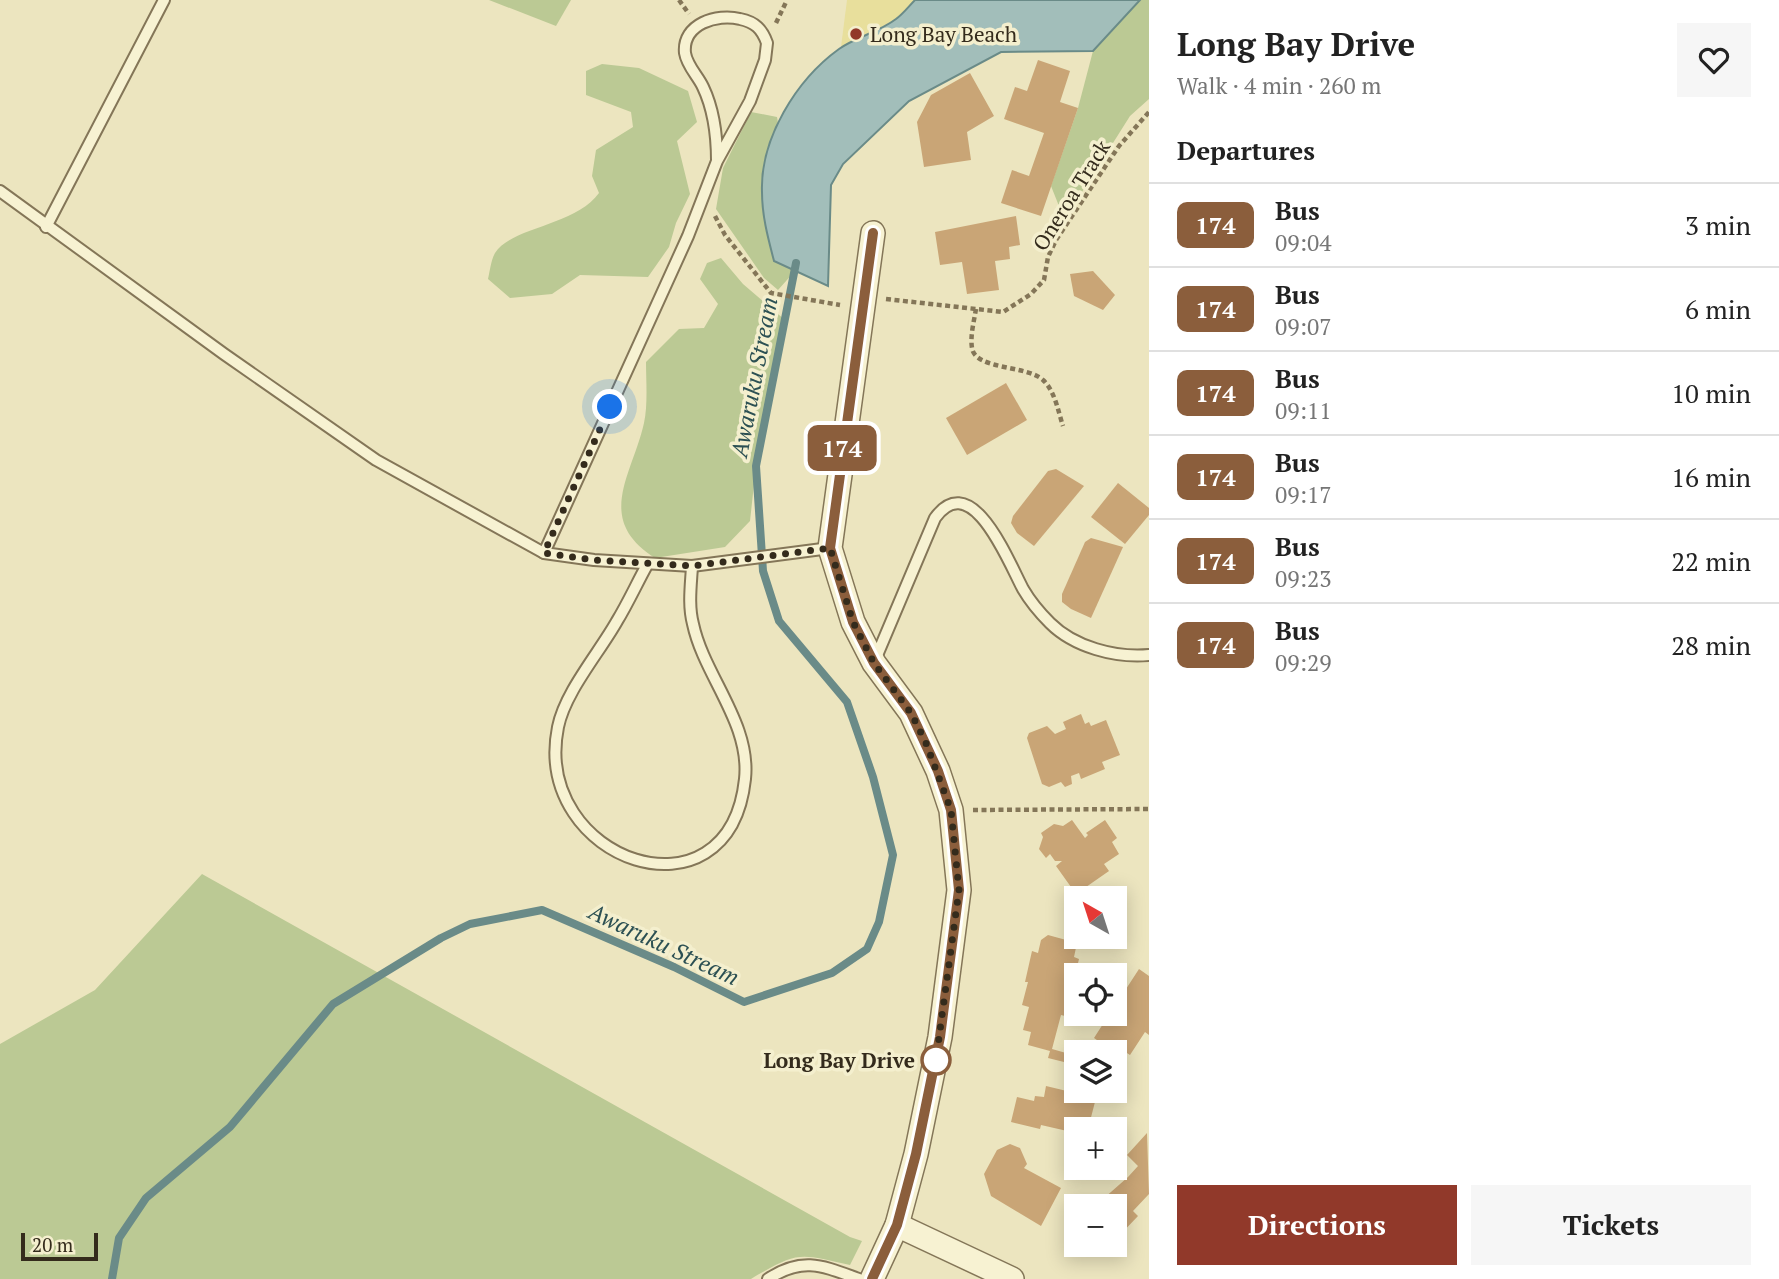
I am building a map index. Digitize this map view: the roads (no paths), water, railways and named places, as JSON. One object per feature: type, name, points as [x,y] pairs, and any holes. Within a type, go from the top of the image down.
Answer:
[{"type":"street","points":[[872,1279],[897,1225],[916,1154],[940,1037],[959,890],[951,810],[938,771],[916,723],[874,663],[853,622],[830,548],[873,233]]},
{"type":"street","points":[[897,1225],[1012,1279]]},
{"type":"lane","points":[[46,226],[164,0]]},
{"type":"lane","points":[[544,553],[704,196],[717,161],[750,100],[767,50],[759,27],[737,18],[709,19],[690,34],[685,44],[685,55],[704,88],[715,126],[717,161]]},
{"type":"lane","points":[[0,191],[376,460],[544,553],[647,565],[692,566],[830,548]]},
{"type":"lane","points":[[874,663],[935,518],[944,508],[958,503],[972,508],[986,522],[1025,592],[1063,634],[1098,649],[1118,654],[1149,655]]},
{"type":"lane","points":[[647,565],[618,621],[579,682],[558,725],[556,744],[557,765],[563,789],[584,826],[609,850],[628,860],[654,864],[687,861],[715,848],[739,815],[746,776],[744,754],[735,724],[693,626],[692,566]]},
{"type":"lane","points":[[768,1279],[785,1268],[809,1263],[859,1279]]},
{"type":"water","points":[[915,0],[1140,0],[1093,51],[1001,52],[909,101],[843,164],[831,185],[828,286],[774,261],[762,201],[767,152],[774,132],[795,94],[823,62],[839,49],[889,24]]},
{"type":"waterway","name":"Awaruku Stream","points":[[112,1279],[119,1238],[146,1198],[230,1127],[333,1004],[441,938],[470,924],[542,910],[674,967],[744,1002],[832,973],[867,949],[879,922],[893,855],[873,777],[847,702],[779,621],[763,571],[756,466],[796,263]]},
{"type":"place","name":"Long Bay Beach","points":[[856,34]]},
{"type":"place","name":"Long Bay Drive","points":[[936,1060]]}]
